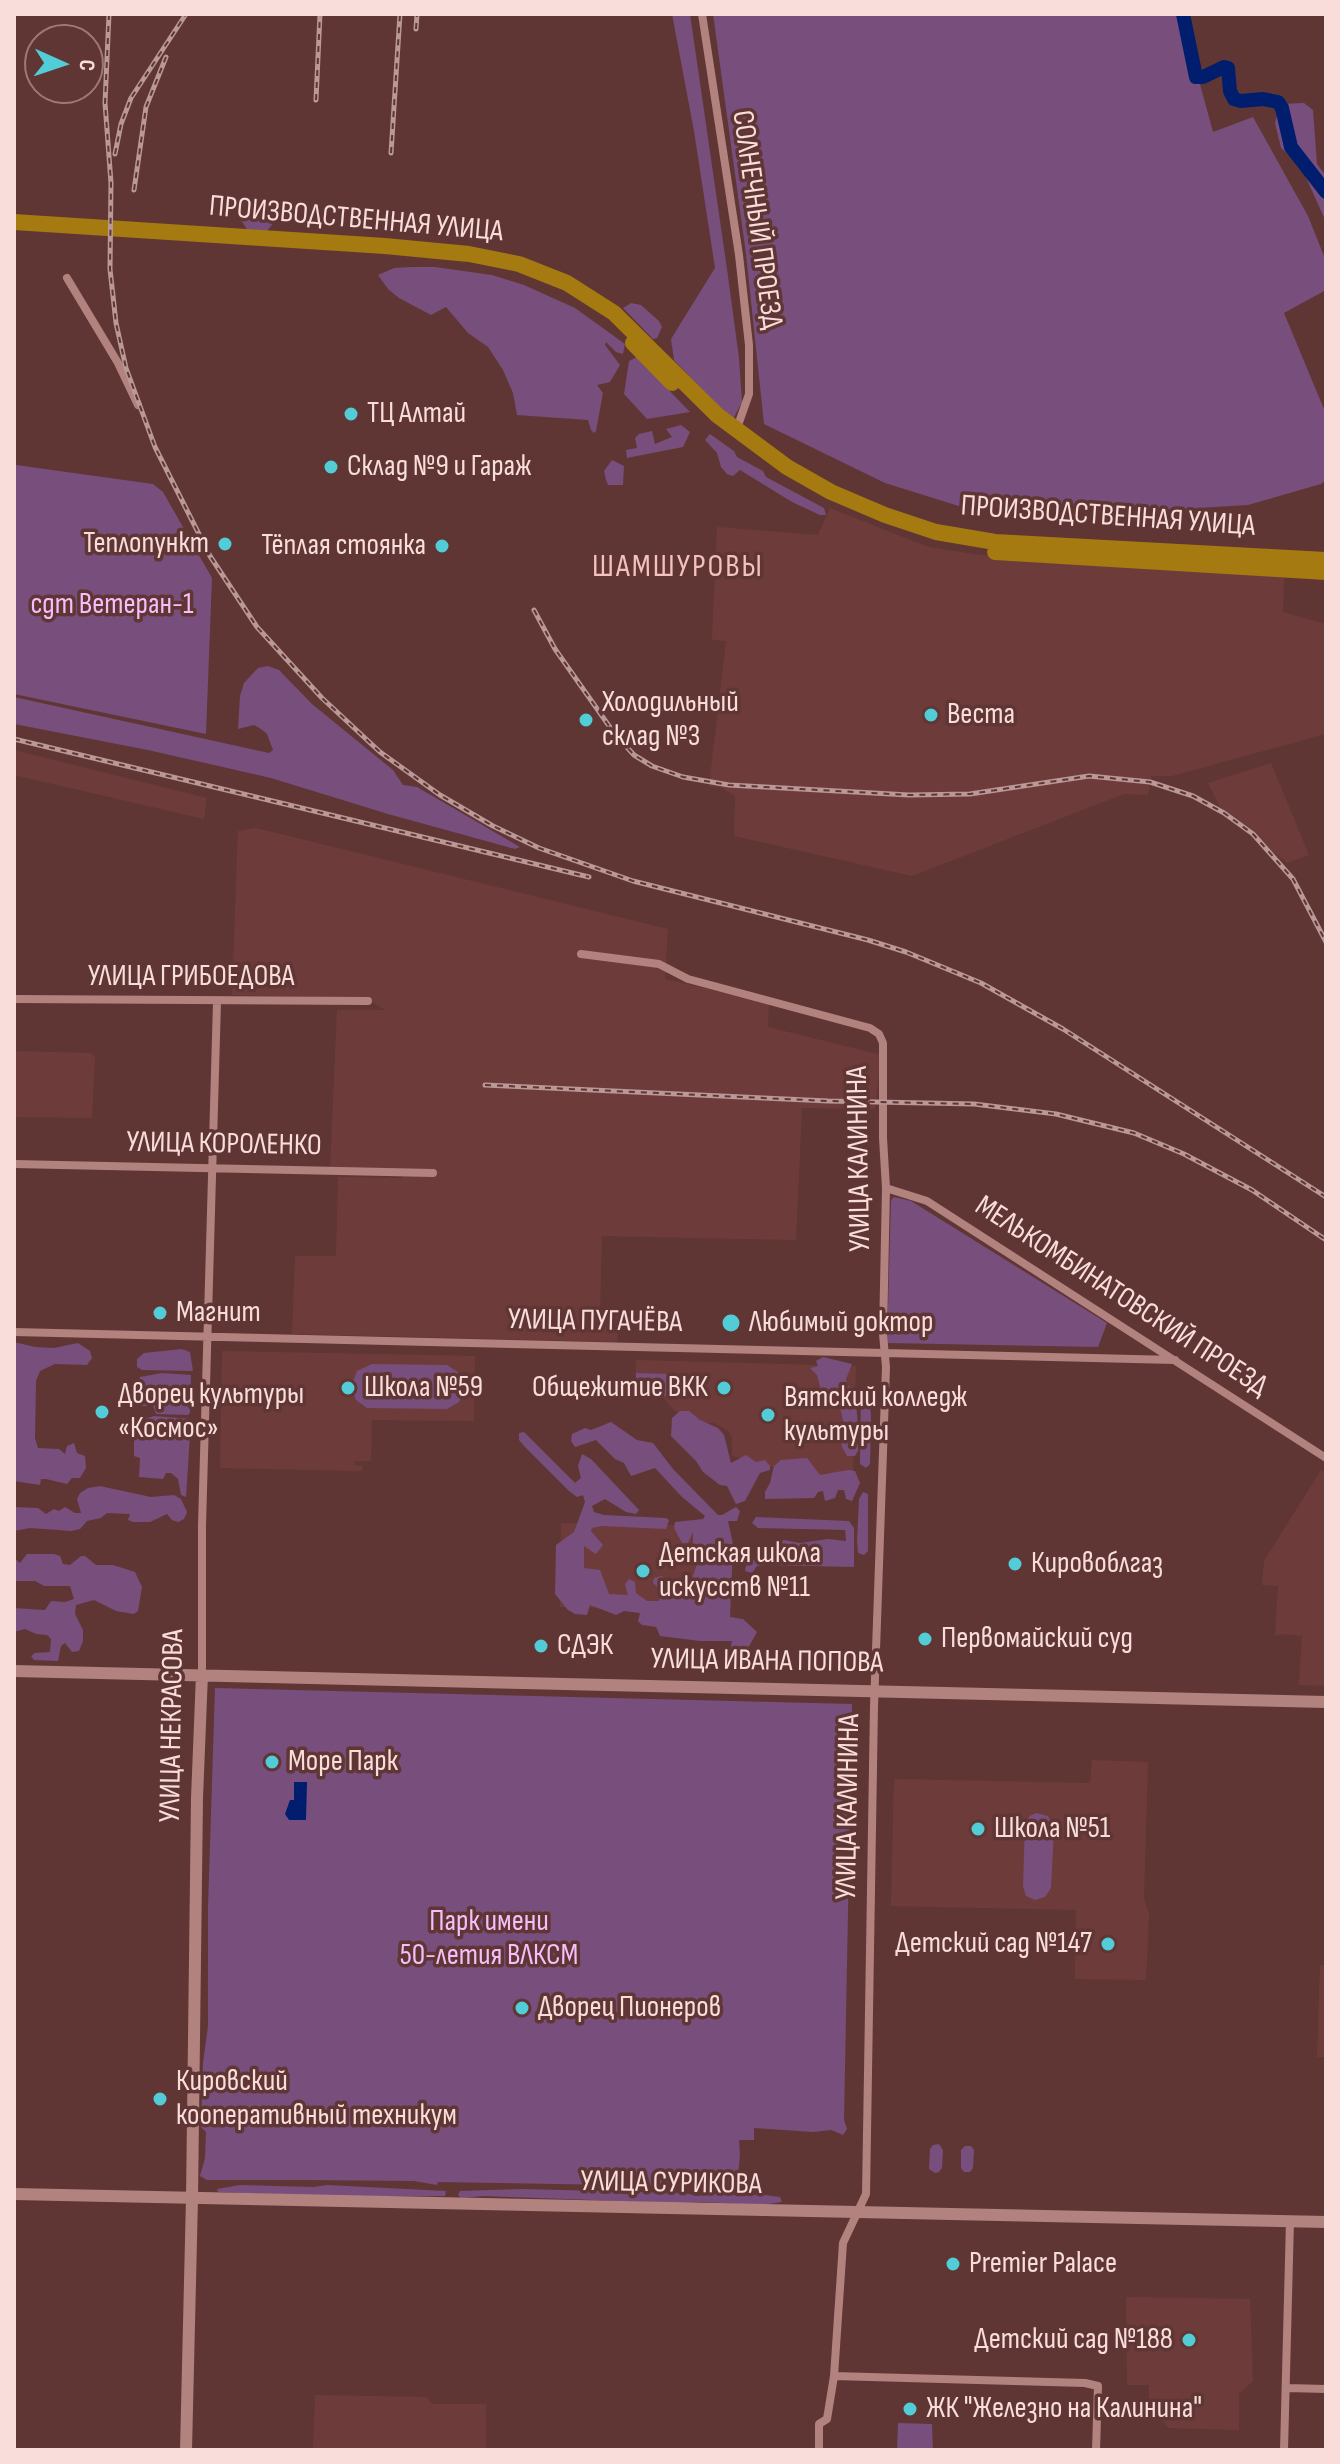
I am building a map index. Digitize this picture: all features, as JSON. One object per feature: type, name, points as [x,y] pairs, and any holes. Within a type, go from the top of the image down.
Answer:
[{"type":"highway","name":"ПРОИЗВОДСТВЕННАЯ УЛИЦА","points":[[14,222],[304,245],[469,254],[519,264],[567,283],[623,320],[736,431],[787,467],[831,492],[885,515],[936,532],[995,542],[1326,560]]},
{"type":"highway","name":"ПРОИЗВОДСТВЕННАЯ УЛИЦА","points":[[14,231],[234,240]]},
{"type":"highway","name":"ПРОИЗВОДСТВЕННАЯ УЛИЦА","points":[[304,245],[469,264],[537,280],[584,305],[620,330],[651,364],[747,450],[832,501],[910,534],[1016,554],[1326,572]]},
{"type":"street","name":"СОЛНЕЧНЫЙ ПРОЕЗД","points":[[702,14],[739,255],[749,345],[749,394],[736,431]]},
{"type":"street","points":[[67,278],[118,363],[138,405]]},
{"type":"street","name":"УЛИЦА КАЛИНИНА","points":[[581,954],[659,964],[688,979],[874,1030],[883,1043],[886,1188],[884,1353],[866,2194],[843,2243],[834,2376],[827,2419],[819,2424],[819,2450]]},
{"type":"street","name":"УЛИЦА ГРИБОЕДОВА","points":[[14,999],[368,1001]]},
{"type":"street","name":"УЛИЦА НЕКРАСОВА","points":[[186,2450],[197,1798],[202,1674],[202,1525],[217,1002]]},
{"type":"street","name":"УЛИЦА КОРОЛЕНКО","points":[[14,1164],[433,1173]]},
{"type":"street","name":"МЕЛЬКОМБИНАТОВСКИЙ ПРОЕЗД","points":[[886,1188],[927,1201],[1326,1458]]},
{"type":"street","name":"УЛИЦА ПУГАЧЁВА","points":[[14,1332],[1175,1360]]},
{"type":"street","name":"УЛИЦА ИВАНА ПОПОВА","points":[[14,1671],[1326,1702]]},
{"type":"street","name":"УЛИЦА СУРИКОВА","points":[[14,2194],[1326,2222]]},
{"type":"street","points":[[1284,2450],[1290,2221]]},
{"type":"street","points":[[834,2376],[1085,2383],[1098,2386],[1096,2450]]},
{"type":"street","points":[[1286,2388],[1326,2389]]},
{"type":"shaded area","points":[[830,508],[928,547],[1028,562],[1284,574],[1283,612],[1326,624],[1326,734],[1172,776],[1151,776],[1148,795],[1124,794],[912,876],[734,836],[735,796],[720,787],[709,786],[726,641],[712,640],[717,527],[818,535]]},
{"type":"shaded area","points":[[14,750],[207,798],[204,819],[14,775]]},
{"type":"shaded area","points":[[1271,763],[1309,855],[1287,863],[1220,807],[1208,783]]},
{"type":"shaded area","points":[[256,828],[668,929],[665,979],[769,1003],[768,1027],[881,1055],[875,1109],[802,1108],[796,1240],[602,1236],[600,1312],[619,1313],[617,1342],[292,1334],[295,1256],[336,1256],[338,1177],[402,1178],[403,1172],[330,1170],[337,1010],[385,1010],[366,998],[232,995],[238,831]]},
{"type":"shaded area","points":[[14,1051],[90,1053],[95,1056],[92,1118],[14,1117]]},
{"type":"shaded area","name":"Школа №59","points":[[222,1351],[475,1356],[474,1424],[473,1421],[372,1420],[371,1461],[354,1461],[354,1465],[363,1466],[362,1471],[220,1468]]},
{"type":"shaded area","name":"Вятский колледж культуры","points":[[636,1360],[856,1366],[853,1477],[806,1476],[732,1456],[729,1431],[714,1423],[691,1422],[664,1398],[635,1397]]},
{"type":"shaded area","points":[[1321,1470],[1326,1473],[1326,1686],[1299,1685],[1302,1636],[1275,1636],[1278,1586],[1262,1585],[1264,1561]]},
{"type":"shaded area","name":"Детская школа искусств №11","points":[[561,1523],[727,1526],[725,1610],[560,1607]]},
{"type":"shaded area","points":[[1092,1760],[1148,1762],[1144,1898],[1149,1914],[1146,1980],[1075,1979],[1076,1910],[891,1906],[894,1779],[1090,1783]]},
{"type":"shaded area","points":[[294,1782],[307,1782],[306,1820],[289,1820],[285,1814],[290,1800],[294,1800]]},
{"type":"shaded area","points":[[1320,1965],[1326,1965],[1326,2057],[1317,2057]]},
{"type":"shaded area","name":"Детский сад №188","points":[[1126,2297],[1250,2299],[1253,2381],[1239,2394],[1239,2430],[1168,2428],[1149,2402],[1149,2385],[1127,2385]]},
{"type":"shaded area","points":[[315,2395],[427,2397],[432,2404],[486,2404],[486,2450],[313,2450]]},
{"type":"green space","points":[[672,14],[690,14],[739,358],[742,402],[732,421],[674,360],[671,339],[715,268]]},
{"type":"green space","points":[[713,14],[1181,14],[1213,132],[1253,117],[1308,216],[1326,261],[1326,290],[1284,313],[1326,414],[1326,480],[1248,505],[1148,511],[965,508],[885,483],[764,424],[746,254]]},
{"type":"green space","points":[[1304,103],[1313,110],[1317,164],[1326,176],[1326,222],[1304,173],[1281,148],[1275,123],[1280,104]]},
{"type":"green space","points":[[240,218],[275,221],[267,231],[248,231]]},
{"type":"green space","points":[[435,267],[492,275],[524,285],[575,308],[625,344],[623,354],[616,352],[606,342],[605,345],[620,365],[610,382],[597,385],[603,393],[594,433],[588,420],[517,415],[513,393],[488,347],[468,333],[446,307],[431,315],[399,298],[378,275],[394,268]]},
{"type":"green space","points":[[631,303],[641,305],[659,321],[662,327],[657,338],[653,339],[623,308]]},
{"type":"green space","points":[[637,357],[690,412],[647,419],[624,394],[629,361]]},
{"type":"green space","points":[[681,425],[690,432],[683,447],[627,458],[626,450],[637,448],[635,438],[639,434],[652,431],[655,444],[672,437],[666,429]]},
{"type":"green space","points":[[710,434],[734,451],[737,457],[763,471],[766,477],[824,508],[826,515],[792,502],[740,470],[733,476],[727,474],[721,467],[717,453],[705,440]]},
{"type":"green space","points":[[612,460],[624,466],[623,485],[608,485],[604,471]]},
{"type":"green space","name":"сдт Ветеран-1","points":[[16,465],[153,484],[163,492],[212,578],[206,734],[14,694]]},
{"type":"green space","points":[[268,666],[279,670],[312,704],[393,770],[403,785],[417,787],[520,847],[515,849],[388,814],[271,778],[14,724],[14,697],[269,753],[273,750],[267,734],[261,729],[254,725],[238,729],[244,683],[258,668]]},
{"type":"green space","points":[[894,1197],[911,1201],[1107,1323],[1098,1347],[887,1343],[891,1200]]},
{"type":"green space","points":[[14,1342],[54,1348],[78,1343],[90,1351],[92,1358],[87,1365],[55,1364],[40,1371],[36,1381],[35,1438],[38,1448],[59,1449],[65,1454],[67,1446],[74,1443],[77,1453],[85,1456],[86,1468],[80,1478],[72,1478],[67,1484],[46,1479],[41,1479],[40,1485],[14,1481]]},
{"type":"green space","points":[[182,1349],[190,1352],[193,1371],[142,1370],[137,1367],[137,1359],[144,1353]]},
{"type":"green space","points":[[823,1357],[852,1364],[846,1379],[847,1385],[855,1390],[859,1439],[855,1456],[847,1456],[842,1447],[841,1437],[845,1430],[840,1407],[825,1406],[817,1375],[810,1368],[818,1366],[816,1361]]},
{"type":"green space","points":[[372,1364],[447,1365],[462,1375],[464,1391],[459,1402],[447,1409],[367,1408],[356,1400],[351,1387],[357,1371]]},
{"type":"green space","points":[[162,1373],[191,1375],[188,1415],[156,1414],[153,1406],[138,1406],[136,1388],[140,1377]]},
{"type":"green space","points":[[636,1373],[670,1374],[670,1396],[636,1395]]},
{"type":"green space","points":[[863,1388],[870,1392],[870,1464],[866,1468],[860,1464]]},
{"type":"green space","points":[[680,1411],[689,1411],[718,1428],[724,1435],[731,1463],[746,1455],[756,1462],[765,1460],[770,1466],[770,1470],[760,1473],[745,1501],[736,1504],[727,1486],[720,1485],[703,1472],[671,1436],[672,1418]]},
{"type":"green space","points":[[154,1416],[191,1419],[186,1497],[181,1495],[178,1479],[171,1473],[166,1473],[163,1479],[139,1477],[140,1458],[134,1456],[134,1432],[141,1420]]},
{"type":"green space","points":[[611,1422],[637,1440],[653,1443],[673,1469],[718,1515],[736,1507],[740,1511],[737,1521],[728,1521],[733,1544],[730,1617],[743,1619],[757,1632],[743,1657],[739,1672],[730,1651],[732,1641],[660,1636],[656,1627],[642,1625],[638,1621],[640,1613],[624,1611],[616,1615],[590,1605],[587,1615],[575,1614],[555,1594],[556,1545],[574,1532],[585,1502],[583,1495],[577,1497],[569,1491],[525,1447],[519,1440],[519,1433],[524,1432],[575,1483],[581,1478],[578,1466],[582,1454],[591,1459],[639,1510],[636,1514],[626,1512],[605,1499],[592,1506],[594,1512],[669,1520],[666,1529],[592,1528],[591,1531],[603,1545],[596,1554],[584,1546],[584,1568],[600,1570],[609,1594],[628,1595],[625,1584],[629,1579],[635,1582],[636,1593],[647,1601],[659,1601],[661,1590],[653,1583],[654,1578],[662,1576],[672,1587],[701,1594],[704,1589],[692,1579],[697,1564],[693,1561],[693,1532],[688,1543],[682,1543],[674,1528],[675,1522],[703,1519],[705,1516],[655,1468],[631,1476],[624,1463],[615,1459],[596,1440],[575,1447],[571,1441],[572,1434]]},
{"type":"green space","points":[[807,1458],[820,1475],[855,1471],[860,1483],[852,1501],[846,1499],[844,1490],[838,1490],[835,1498],[825,1501],[823,1491],[814,1498],[765,1499],[774,1466],[781,1460]]},
{"type":"green space","points":[[100,1486],[151,1497],[174,1495],[181,1499],[187,1512],[184,1519],[178,1522],[167,1514],[150,1522],[133,1522],[128,1520],[130,1514],[107,1513],[71,1531],[30,1528],[14,1531],[14,1507],[38,1508],[46,1514],[65,1507],[81,1513],[77,1499],[80,1493]]},
{"type":"green space","points":[[863,1492],[868,1494],[868,1551],[864,1555],[858,1553],[857,1541],[859,1499]]},
{"type":"green space","points":[[756,1517],[849,1521],[854,1528],[854,1567],[764,1565],[757,1566],[752,1573],[745,1571],[747,1562],[770,1555],[776,1543],[784,1540],[800,1543],[828,1539],[846,1541],[845,1530],[758,1528],[752,1523]]},
{"type":"green space","points":[[27,1554],[54,1554],[60,1556],[63,1564],[70,1565],[85,1556],[96,1565],[113,1565],[135,1572],[142,1587],[138,1611],[134,1614],[116,1611],[94,1600],[76,1605],[75,1614],[83,1630],[79,1651],[72,1652],[65,1643],[61,1646],[58,1661],[34,1660],[31,1656],[35,1653],[50,1652],[51,1639],[25,1629],[14,1632],[14,1608],[45,1610],[51,1601],[74,1599],[70,1586],[14,1581],[14,1558],[20,1563]]},
{"type":"green space","name":"Парк имени 50-летия ВЛКСМ","points":[[215,1688],[852,1704],[844,2120],[847,2129],[843,2135],[831,2130],[813,2132],[754,2128],[754,2140],[739,2140],[737,2187],[438,2182],[437,2185],[414,2181],[207,2180],[200,2176],[205,2158],[206,2132],[201,2127],[203,2063],[208,2026],[208,1907]]},
{"type":"green space","points":[[1036,1813],[1048,1816],[1054,1829],[1051,1888],[1045,1897],[1035,1900],[1026,1896],[1023,1886],[1025,1823]]},
{"type":"green space","points":[[939,2144],[943,2150],[942,2168],[935,2173],[929,2169],[930,2149]]},
{"type":"green space","points":[[971,2146],[974,2150],[970,2172],[964,2172],[961,2168],[961,2150]]},
{"type":"green space","points":[[240,2185],[327,2185],[446,2191],[445,2196],[319,2196],[218,2192],[217,2189]]},
{"type":"green space","points":[[521,2189],[686,2193],[697,2196],[765,2195],[780,2197],[782,2202],[762,2205],[483,2196],[461,2198],[458,2195],[460,2191]]},
{"type":"green space","points":[[898,2423],[932,2424],[933,2450],[897,2450]]},
{"type":"waterway","points":[[1183,14],[1196,77],[1228,68],[1230,91],[1234,99],[1278,102],[1291,147],[1326,192]]},
{"type":"railway","points":[[109,14],[105,103],[111,183],[110,269],[116,323],[126,368],[155,447],[210,556],[257,627],[322,698],[380,752],[440,795],[493,826],[539,848],[633,881],[868,940],[981,983],[1063,1029],[1326,1197]]},
{"type":"railway","points":[[115,154],[121,124],[131,98],[186,14]]},
{"type":"railway","points":[[316,100],[320,14]]},
{"type":"railway","points":[[391,153],[400,14]]},
{"type":"railway","points":[[416,29],[417,14]]},
{"type":"railway","points":[[134,190],[146,107],[166,57]]},
{"type":"railway","points":[[534,610],[555,649],[614,733],[634,755],[652,766],[683,777],[729,785],[909,795],[970,794],[1089,776],[1150,782],[1193,796],[1253,834],[1293,879],[1326,942]]},
{"type":"railway","points":[[14,739],[589,877]]},
{"type":"railway","points":[[485,1085],[828,1101],[974,1104],[1056,1114],[1134,1133],[1184,1154],[1252,1190],[1326,1240]]},
{"type":"place","name":"ТЦ Алтай","points":[[351,414]]},
{"type":"place","name":"Склад №9 и Гараж","points":[[331,467]]},
{"type":"place","name":"Теплопункт","points":[[225,544]]},
{"type":"place","name":"Тёплая стоянка","points":[[442,546]]},
{"type":"place","name":"Веста","points":[[931,715]]},
{"type":"place","name":"Холодильный склад №3","points":[[586,720]]},
{"type":"place","name":"Магнит","points":[[160,1313]]},
{"type":"place","name":"Любимый доктор","points":[[731,1323]]},
{"type":"place","name":"Школа №59","points":[[348,1388]]},
{"type":"place","name":"Общежитие ВКК","points":[[724,1388]]},
{"type":"place","name":"Дворец культуры «Космос»","points":[[102,1412]]},
{"type":"place","name":"Вятский колледж культуры","points":[[768,1415]]},
{"type":"place","name":"Кировоблгаз","points":[[1015,1564]]},
{"type":"place","name":"Детская школа искусств №11","points":[[643,1571]]},
{"type":"place","name":"Первомайский суд","points":[[925,1639]]},
{"type":"place","name":"СДЭК","points":[[541,1646]]},
{"type":"place","name":"Море Парк","points":[[272,1762]]},
{"type":"place","name":"Школа №51","points":[[978,1829]]},
{"type":"place","name":"Детский сад №147","points":[[1108,1944]]},
{"type":"place","name":"Дворец Пионеров","points":[[522,2008]]},
{"type":"place","name":"Кировский кооперативный техникум","points":[[160,2099]]},
{"type":"place","name":"Premier Palace","points":[[953,2264]]},
{"type":"place","name":"Детский сад №188","points":[[1189,2340]]},
{"type":"place","name":"ЖК \"Железно на Калинина\"","points":[[910,2409]]},
{"type":"district","name":"ШАМШУРОВЫ","points":[[678,568]]}]
